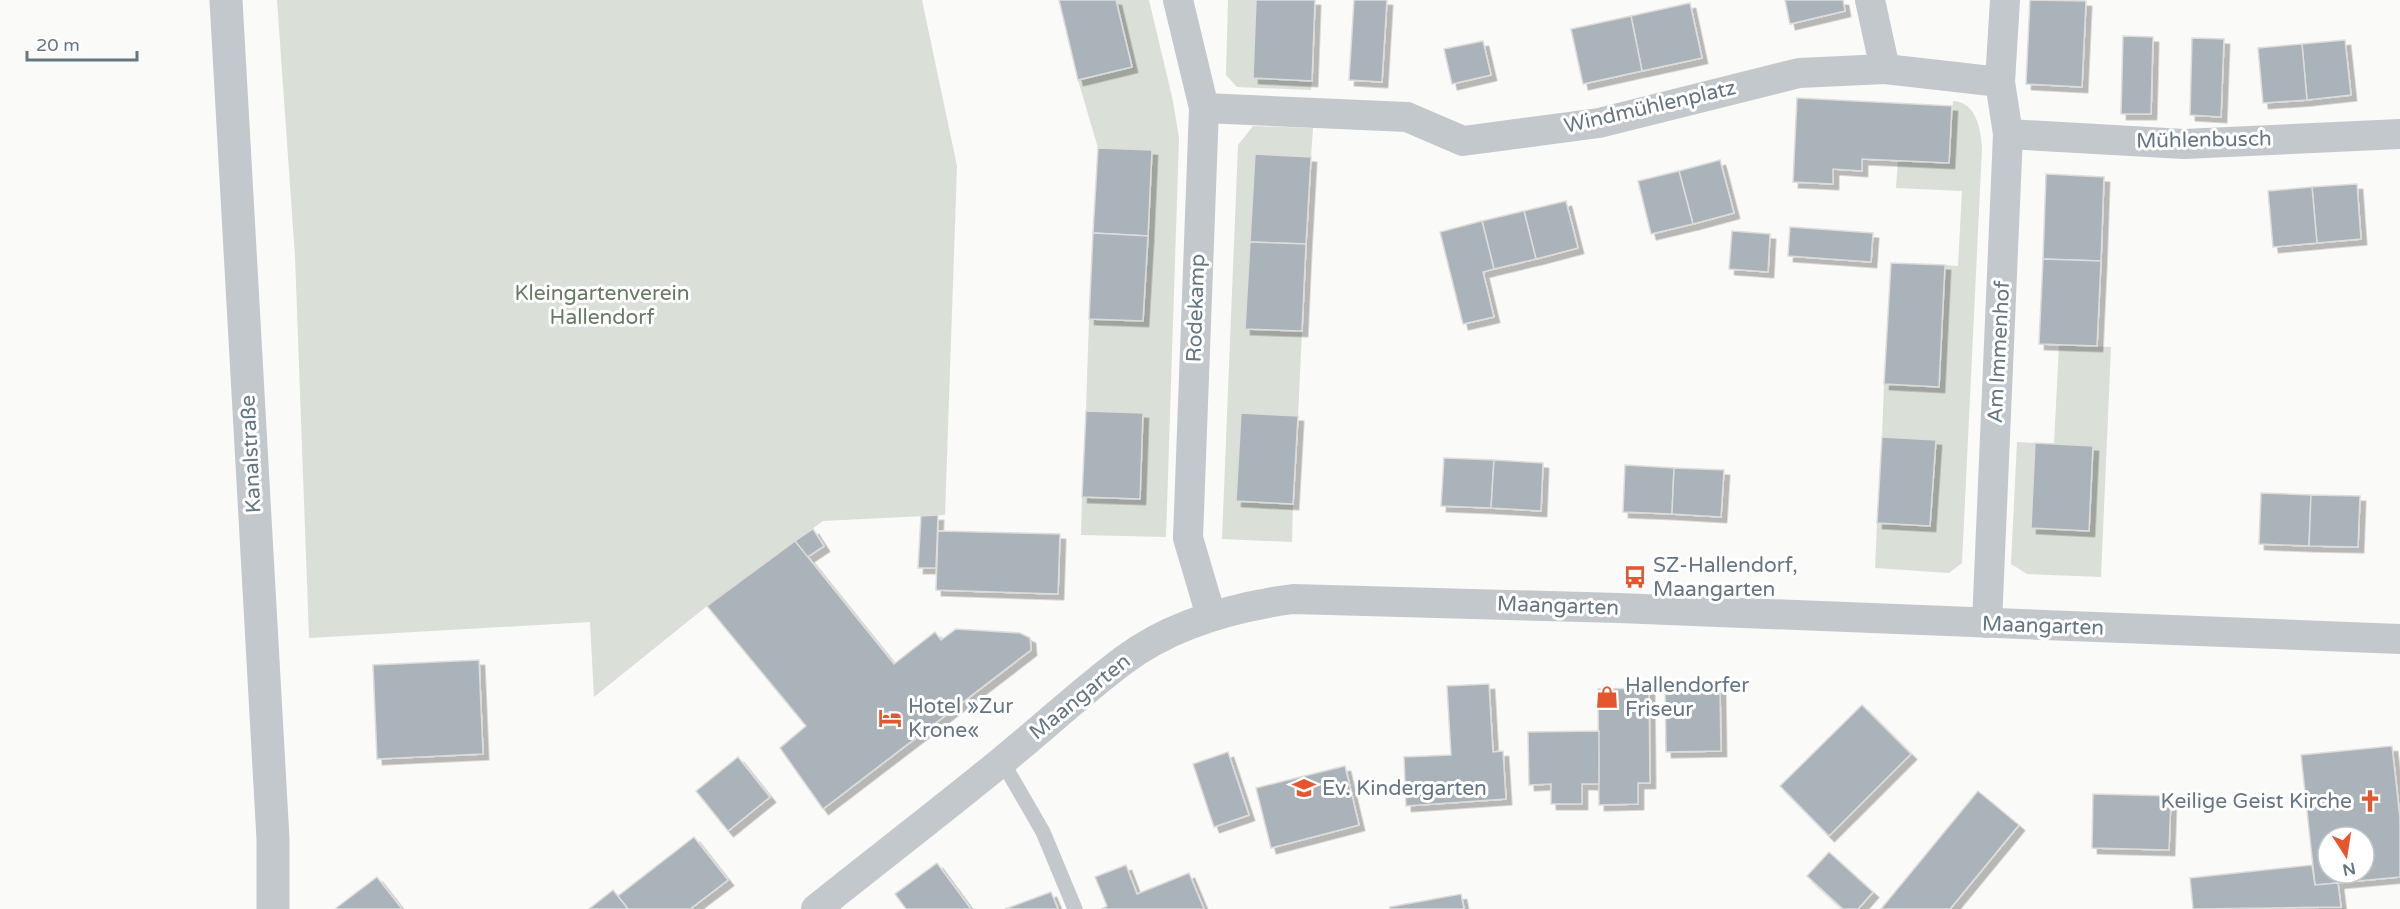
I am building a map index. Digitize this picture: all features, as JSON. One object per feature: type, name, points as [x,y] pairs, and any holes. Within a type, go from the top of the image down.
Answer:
[{"type":"street","name":"Kanalstraße","points":[[226,0],[273,839],[273,909]]},
{"type":"street","name":"Rodekamp","points":[[1178,0],[1204,108],[1188,538],[1211,616]]},
{"type":"street","points":[[1870,0],[1885,69],[2000,82]]},
{"type":"street","name":"Am Immenhof","points":[[1987,623],[2008,134],[2000,82],[2005,0]]},
{"type":"street","name":"Windmühlenplatz","points":[[1204,108],[1407,117],[1463,141],[1599,123],[1798,73],[1885,69]]},
{"type":"street","name":"Mühlenbusch","points":[[2008,134],[2184,144],[2400,134]]},
{"type":"street","name":"Maangarten","points":[[816,909],[1002,762],[1125,659],[1168,634],[1211,616],[1252,604],[1293,599],[1618,608],[2400,639]]},
{"type":"lane","points":[[1002,762],[1043,832],[1075,909]]},
{"type":"green space","name":"Kleingartenverein Hallendorf","points":[[277,0],[922,0],[957,166],[945,515],[823,521],[707,606],[594,697],[590,622],[309,638],[295,256]]},
{"type":"green space","points":[[1115,0],[1149,0],[1173,101],[1179,138],[1166,537],[1081,535],[1082,497],[1140,499],[1143,413],[1086,411],[1089,319],[1143,321],[1152,151],[1098,148],[1078,80]]},
{"type":"green space","points":[[1228,0],[1256,0],[1253,78],[1312,81],[1311,90],[1237,87],[1226,75]]},
{"type":"green space","points":[[1953,101],[1967,106],[1972,111],[1978,125],[1982,148],[1962,563],[1949,573],[1875,568],[1877,523],[1930,526],[1936,441],[1882,437],[1884,384],[1939,387],[1945,265],[1958,266],[1962,191],[1896,188],[1898,160],[1949,163]]},
{"type":"green space","points":[[1253,126],[1313,128],[1311,157],[1255,155],[1245,329],[1302,331],[1298,416],[1241,413],[1236,501],[1293,504],[1292,542],[1222,539],[1238,145]]},
{"type":"green space","points":[[2059,345],[2111,347],[2101,577],[2027,574],[2011,564],[2017,442],[2035,443],[2031,528],[2088,531],[2093,446],[2054,444]]},
{"type":"building","points":[[1059,0],[1116,0],[1132,67],[1078,80]]},
{"type":"building","points":[[1256,0],[1315,0],[1312,81],[1253,78]]},
{"type":"building","points":[[1354,0],[1387,0],[1382,82],[1349,80]]},
{"type":"building","points":[[1785,0],[1843,0],[1845,11],[1790,24]]},
{"type":"building","points":[[2030,0],[2086,1],[2082,87],[2026,84]]},
{"type":"building","points":[[1690,3],[1702,58],[1642,71],[1631,16]]},
{"type":"building","points":[[1631,16],[1642,71],[1583,84],[1571,29]]},
{"type":"building","points":[[2123,36],[2153,37],[2151,114],[2121,114]]},
{"type":"building","points":[[2192,38],[2224,39],[2221,117],[2190,115]]},
{"type":"building","points":[[2345,40],[2351,95],[2307,100],[2302,44]]},
{"type":"building","points":[[1483,41],[1491,75],[1452,84],[1444,49]]},
{"type":"building","points":[[2302,44],[2307,100],[2263,103],[2258,48]]},
{"type":"building","points":[[1797,98],[1952,106],[1949,163],[1862,159],[1862,171],[1833,169],[1833,184],[1793,182]]},
{"type":"building","points":[[1098,148],[1152,150],[1148,236],[1093,233]]},
{"type":"building","points":[[1255,154],[1311,157],[1306,244],[1250,242]]},
{"type":"building","points":[[1720,160],[1734,213],[1693,224],[1679,171]]},
{"type":"building","points":[[1679,171],[1693,224],[1651,234],[1638,181]]},
{"type":"building","points":[[2046,174],[2104,177],[2101,261],[2043,259]]},
{"type":"building","points":[[2357,184],[2361,239],[2317,243],[2312,187]]},
{"type":"building","points":[[2312,187],[2317,243],[2273,247],[2268,191]]},
{"type":"building","points":[[1566,201],[1578,248],[1536,259],[1524,211]]},
{"type":"building","points":[[1524,211],[1536,259],[1494,269],[1482,221]]},
{"type":"building","points":[[1482,221],[1494,269],[1483,272],[1494,317],[1463,324],[1440,232]]},
{"type":"building","points":[[1790,227],[1873,233],[1871,262],[1788,256]]},
{"type":"building","points":[[1732,231],[1770,234],[1768,272],[1729,269]]},
{"type":"building","points":[[1093,233],[1148,236],[1143,321],[1089,319]]},
{"type":"building","points":[[1250,242],[1306,244],[1302,331],[1245,329]]},
{"type":"building","points":[[2043,259],[2101,261],[2097,346],[2039,344]]},
{"type":"building","points":[[1891,263],[1945,265],[1939,387],[1884,384]]},
{"type":"building","points":[[1086,411],[1143,413],[1140,499],[1082,497]]},
{"type":"building","points":[[1241,413],[1298,416],[1293,504],[1236,501]]},
{"type":"building","points":[[1882,437],[1936,440],[1930,526],[1877,523]]},
{"type":"building","points":[[2035,443],[2093,446],[2089,531],[2031,528]]},
{"type":"building","points":[[1444,458],[1494,460],[1491,508],[1441,506]]},
{"type":"building","points":[[1494,460],[1543,463],[1541,511],[1491,508]]},
{"type":"building","points":[[1625,465],[1674,468],[1672,514],[1623,512]]},
{"type":"building","points":[[1674,468],[1724,470],[1721,517],[1672,514]]},
{"type":"building","points":[[2261,493],[2311,495],[2309,546],[2259,544]]},
{"type":"building","points":[[2311,495],[2360,496],[2358,547],[2309,546]]},
{"type":"building","points":[[938,515],[936,568],[918,568],[921,516]]},
{"type":"building","points":[[813,529],[824,546],[806,558],[795,541]]},
{"type":"building","points":[[938,531],[1060,534],[1058,594],[936,590]]},
{"type":"building","points":[[795,541],[894,664],[935,632],[941,640],[956,629],[1020,633],[1030,638],[1031,650],[823,809],[780,748],[806,726],[707,606]]},
{"type":"building","points":[[479,660],[483,754],[377,759],[373,665]]},
{"type":"building","points":[[1489,684],[1493,752],[1503,751],[1506,799],[1406,806],[1404,757],[1451,755],[1447,686]]},
{"type":"building","points":[[1649,688],[1650,783],[1638,783],[1638,804],[1599,805],[1598,689]]},
{"type":"building","points":[[1665,688],[1720,688],[1721,751],[1666,752]]},
{"type":"building","points":[[1862,705],[1911,754],[1829,836],[1780,786]]},
{"type":"building","points":[[1599,731],[1599,784],[1582,784],[1582,804],[1551,804],[1551,784],[1529,785],[1528,732]]},
{"type":"building","points":[[2392,746],[2400,818],[2400,877],[2376,879],[2376,825],[2316,825],[2315,885],[2301,755]]},
{"type":"building","points":[[1228,752],[1249,815],[1214,827],[1193,764]]},
{"type":"building","points":[[738,757],[770,797],[728,831],[696,791]]},
{"type":"building","points":[[1345,766],[1359,825],[1271,848],[1256,788]]},
{"type":"building","points":[[1978,791],[2019,825],[1950,909],[1881,909]]},
{"type":"building","points":[[2093,794],[2171,796],[2169,850],[2092,848]]},
{"type":"building","points":[[694,837],[728,880],[690,909],[628,909],[618,896]]},
{"type":"building","points":[[1829,852],[1873,892],[1858,909],[1843,909],[1807,876]]},
{"type":"building","points":[[937,863],[971,909],[906,909],[895,894]]},
{"type":"building","points":[[1126,865],[1137,894],[1189,873],[1204,909],[1102,909],[1107,906],[1095,877]]},
{"type":"building","points":[[2312,865],[2315,885],[2338,885],[2341,907],[2193,909],[2190,878]]},
{"type":"building","points":[[377,877],[402,909],[336,908]]},
{"type":"building","points":[[613,890],[628,909],[589,909]]},
{"type":"building","points":[[1051,892],[1058,909],[1005,909]]},
{"type":"building","points":[[1461,894],[1464,909],[1390,909],[1390,907]]},
{"type":"place","name":"SZ-Hallendorf, Maangarten","points":[[1635,577]]},
{"type":"place","name":"Hallendorfer Friseur","points":[[1607,697]]},
{"type":"place","name":"Hotel »Zur Krone«","points":[[890,718]]},
{"type":"place","name":"Ev. Kindergarten","points":[[1304,788]]},
{"type":"place","name":"Keilige Geist Kirche","points":[[2370,801]]}]
